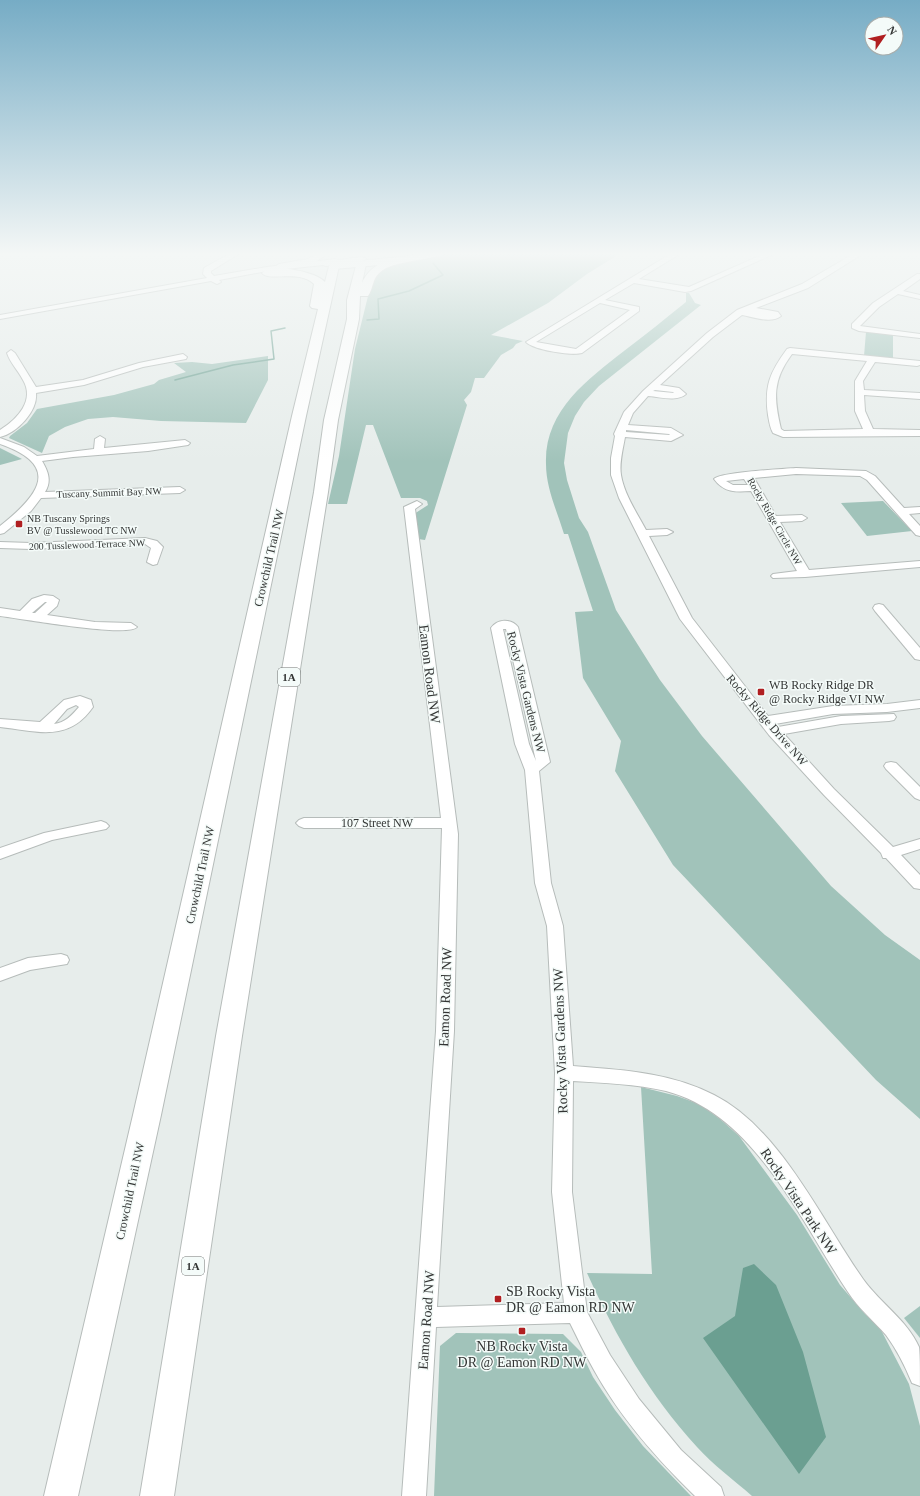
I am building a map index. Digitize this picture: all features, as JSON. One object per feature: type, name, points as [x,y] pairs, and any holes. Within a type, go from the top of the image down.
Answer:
[{"type":"highway","points":[[310,366],[307,361],[313,323]]},
{"type":"highway","name":"Crowchild Trail NW","points":[[62,1496],[142,1138],[310,366],[325,323]]},
{"type":"highway","name":"1A","points":[[157,1496],[230,1028],[321,492],[331,420],[350,323]]},
{"type":"street","points":[[563,323],[530,342],[532,344],[574,352],[579,351],[617,323]]},
{"type":"street","name":"Rocky Ridge Drive NW","points":[[726,323],[710,335],[649,390],[629,412],[620,431],[616,458],[616,476],[624,498],[686,619],[774,732],[888,854],[920,884]]},
{"type":"street","points":[[858,323],[855,326],[859,329],[920,336]]},
{"type":"street","points":[[917,363],[872,360],[790,351],[778,366],[771,382],[770,399],[776,431],[783,434],[869,432],[920,433]]},
{"type":"street","points":[[0,434],[13,426],[24,416],[30,403],[31,391],[29,381],[14,361],[11,353]]},
{"type":"street","points":[[31,391],[96,380],[146,364],[183,357]]},
{"type":"street","points":[[869,432],[860,411],[860,390],[858,381],[872,360]]},
{"type":"street","points":[[860,390],[920,392]]},
{"type":"street","points":[[860,390],[920,396]]},
{"type":"street","points":[[99,450],[100,438]]},
{"type":"street","points":[[0,442],[20,448],[35,459],[42,470],[44,477],[39,495],[24,511],[0,531]]},
{"type":"street","points":[[35,459],[70,453],[166,446],[185,443]]},
{"type":"street","name":"Rocky Ridge Circle NW","points":[[920,533],[872,478],[862,474],[796,471],[747,475],[805,574],[920,564]]},
{"type":"street","points":[[747,475],[719,479],[729,489],[754,488]]},
{"type":"street","name":"Tuscany Summit Bay NW","points":[[39,495],[180,490]]},
{"type":"street","name":"Eamon Road NW","points":[[414,1496],[445,1030],[449,823],[410,508],[417,504]]},
{"type":"street","points":[[904,515],[920,510]]},
{"type":"street","points":[[904,515],[920,518]]},
{"type":"street","points":[[774,519],[802,518]]},
{"type":"street","points":[[643,533],[667,532]]},
{"type":"street","name":"200 Tusslewood Terrace NW","points":[[0,545],[31,546],[145,541],[153,543],[157,547],[153,562]]},
{"type":"street","points":[[777,576],[805,574]]},
{"type":"street","points":[[23,615],[40,599],[49,598],[53,600],[53,603],[37,618]]},
{"type":"street","points":[[879,608],[920,656]]},
{"type":"street","points":[[0,612],[95,626],[131,627]]},
{"type":"street","name":"Rocky Vista Gardens NW","points":[[532,770],[543,762],[512,627],[503,624],[497,628],[522,744],[532,770],[534,814],[543,883],[555,926],[564,1074],[562,1192],[576,1313]]},
{"type":"street","points":[[890,712],[920,704]]},
{"type":"street","points":[[765,721],[890,712],[920,714]]},
{"type":"street","points":[[774,732],[837,715]]},
{"type":"street","points":[[0,723],[44,726]]},
{"type":"street","points":[[891,766],[920,795]]},
{"type":"street","name":"107 Street NW","points":[[304,823],[449,823]]},
{"type":"street","points":[[0,854],[49,836],[101,826]]},
{"type":"street","points":[[888,854],[920,844]]},
{"type":"street","points":[[0,975],[28,964],[61,960]]},
{"type":"street","name":"Rocky Vista Park NW","points":[[564,1074],[636,1078],[670,1085],[708,1100],[739,1122],[766,1150],[820,1230],[856,1287],[894,1329],[912,1355],[920,1376]]},
{"type":"street","points":[[426,1317],[576,1313],[602,1363],[631,1407],[673,1458],[712,1496]]},
{"type":"shaded area","points":[[361,323],[513,323],[491,335],[523,341],[516,344],[513,348],[501,355],[484,378],[475,378],[471,392],[464,400],[467,405],[425,540],[418,539],[414,514],[428,505],[427,501],[420,498],[401,498],[373,425],[366,425],[347,504],[328,504],[339,456],[355,349]]},
{"type":"shaded area","points":[[660,323],[679,323],[599,386],[584,402],[575,416],[568,433],[564,463],[567,480],[579,518],[588,532],[616,610],[660,680],[702,736],[831,886],[885,935],[920,960],[920,1119],[876,1080],[673,865],[615,771],[621,741],[583,678],[575,612],[593,611],[568,534],[564,534],[552,499],[546,473],[547,445],[552,428],[570,398],[596,373]]},
{"type":"shaded area","points":[[866,332],[893,335],[893,359],[864,356]]},
{"type":"shaded area","points":[[268,356],[268,380],[246,423],[161,421],[113,417],[88,419],[65,427],[49,436],[42,453],[9,438],[27,423],[37,409],[114,395],[154,384],[159,380],[186,372],[174,363],[192,362],[212,364]]},
{"type":"shaded area","points":[[0,448],[22,459],[0,465]]},
{"type":"shaded area","points":[[883,501],[912,531],[867,536],[841,503]]},
{"type":"shaded area","points":[[641,1087],[677,1096],[699,1104],[720,1119],[739,1136],[797,1215],[840,1285],[865,1314],[880,1328],[909,1384],[920,1426],[920,1496],[752,1496],[703,1454],[664,1407],[649,1386],[622,1343],[587,1273],[652,1274]]},
{"type":"shaded area","points":[[754,1264],[776,1285],[803,1352],[826,1437],[799,1474],[703,1338],[735,1316],[743,1268]]},
{"type":"shaded area","points":[[920,1306],[920,1338],[904,1318]]},
{"type":"shaded area","points":[[456,1333],[563,1334],[581,1352],[593,1377],[615,1410],[643,1446],[691,1496],[434,1496],[440,1346]]},
{"type":"waterway","points":[[175,380],[233,365],[274,359],[271,331],[285,328]]},
{"type":"place","name":"NB Tuscany Springs BV @ Tusslewood TC NW","points":[[19,524]]},
{"type":"place","name":"WB Rocky Ridge DR @ Rocky Ridge VI NW","points":[[761,692]]},
{"type":"place","name":"SB Rocky Vista DR @ Eamon RD NW","points":[[498,1299]]},
{"type":"place","name":"NB Rocky Vista DR @ Eamon RD NW","points":[[522,1331]]}]
